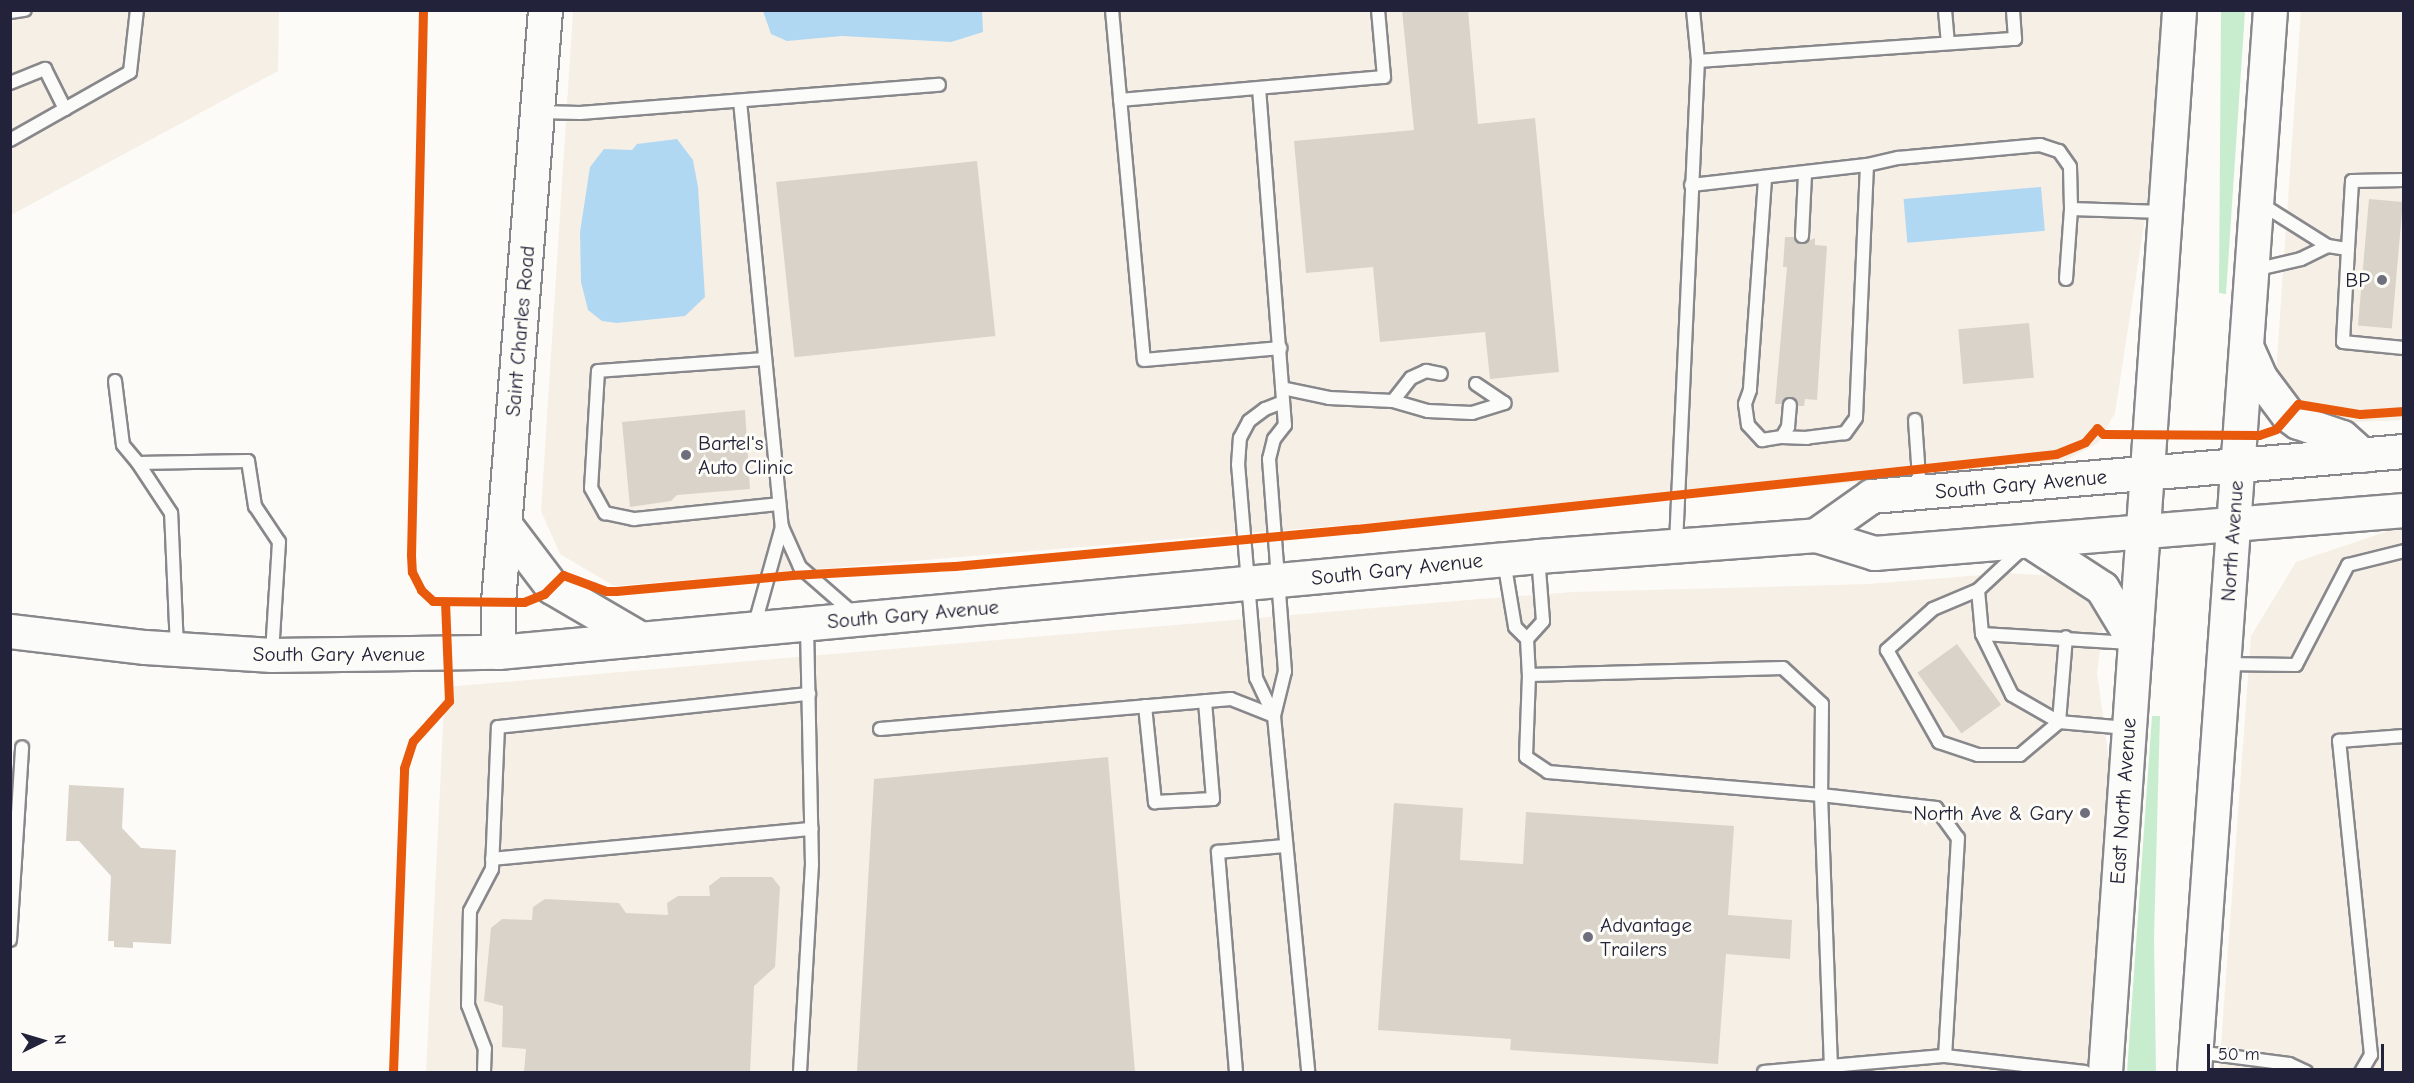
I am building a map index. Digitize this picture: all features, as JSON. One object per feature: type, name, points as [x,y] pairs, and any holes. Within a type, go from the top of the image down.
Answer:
[{"type":"main road","name":"Saint Charles Road","points":[[498,652],[505,525],[545,10]]},
{"type":"main road","points":[[2144,531],[2179,10]]},
{"type":"main road","name":"North Avenue","points":[[2195,1062],[2270,10]]},
{"type":"main road","points":[[2246,346],[2261,379],[2288,415],[2298,422],[2342,437],[2362,455]]},
{"type":"main road","name":"South Gary Avenue","points":[[1816,536],[1871,496],[2403,451]]},
{"type":"main road","name":"South Gary Avenue","points":[[10,631],[177,650],[272,655],[498,652],[1538,556],[1816,536],[1875,553],[2403,510]]},
{"type":"main road","points":[[505,525],[552,587],[641,639]]},
{"type":"main road","name":"East North Avenue","points":[[2105,1072],[2127,728],[2144,531]]},
{"type":"main road","points":[[2030,541],[2103,588],[2135,643]]},
{"type":"lane","points":[[10,12],[25,10]]},
{"type":"lane","points":[[10,140],[130,72],[137,10]]},
{"type":"lane","points":[[1112,10],[1144,360],[1280,348]]},
{"type":"lane","points":[[1120,100],[1384,77],[1378,10]]},
{"type":"lane","points":[[1676,546],[1698,61],[1693,10]]},
{"type":"lane","points":[[1945,10],[1948,43]]},
{"type":"lane","points":[[1698,61],[2015,39],[2013,10]]},
{"type":"lane","points":[[10,83],[45,69],[65,109]]},
{"type":"lane","points":[[537,112],[580,113],[939,85]]},
{"type":"lane","points":[[1259,88],[1285,425],[1274,439],[1269,459],[1285,671],[1274,716],[1284,846],[1308,1072]]},
{"type":"lane","points":[[740,101],[782,527],[800,567],[859,619]]},
{"type":"lane","points":[[1691,186],[1805,174],[1898,158],[2040,146],[2059,151],[2070,167],[2071,209],[2066,279]]},
{"type":"lane","points":[[1765,179],[1750,390],[1745,416],[1748,425],[1762,440],[1845,433],[1856,418],[1867,165]]},
{"type":"lane","points":[[1803,236],[1805,174]]},
{"type":"lane","points":[[2403,180],[2352,181],[2343,342],[2403,348]]},
{"type":"lane","points":[[2255,200],[2328,246],[2348,249]]},
{"type":"lane","points":[[2071,209],[2164,212]]},
{"type":"lane","points":[[2250,271],[2301,259],[2328,246]]},
{"type":"lane","points":[[765,359],[598,371],[591,488],[605,513],[634,519],[779,504]]},
{"type":"lane","points":[[1393,401],[1411,378],[1425,371],[1441,374]]},
{"type":"lane","points":[[115,381],[123,445],[171,513],[177,650]]},
{"type":"lane","points":[[1282,388],[1329,398],[1393,401],[1428,411],[1472,413],[1504,403],[1476,384]]},
{"type":"lane","points":[[1274,716],[1256,678],[1246,584],[1238,465],[1240,438],[1249,420],[1265,409],[1283,402]]},
{"type":"lane","points":[[1782,437],[1788,427],[1790,405]]},
{"type":"lane","points":[[1915,420],[1920,492]]},
{"type":"lane","points":[[138,464],[248,461],[255,506],[279,542],[272,655]]},
{"type":"lane","points":[[754,628],[782,527]]},
{"type":"lane","points":[[2030,541],[1978,590],[1933,609],[1887,650],[1939,742],[1978,755],[2020,755],[2059,722],[2066,637]]},
{"type":"lane","points":[[2223,664],[2295,664],[2348,565],[2403,551]]},
{"type":"lane","points":[[1527,639],[1543,621],[1538,556]]},
{"type":"lane","points":[[1503,559],[1515,627],[1527,639],[1529,675],[1526,757],[1548,771],[1821,795],[1936,808],[1958,838],[1945,1056]]},
{"type":"lane","points":[[1978,590],[1982,634],[2012,695],[2059,722],[2127,728]]},
{"type":"lane","points":[[800,1072],[812,829],[807,623]]},
{"type":"lane","points":[[1982,634],[2066,637],[2135,643]]},
{"type":"lane","points":[[1529,675],[1783,668],[1822,705],[1821,795],[1830,1066]]},
{"type":"lane","points":[[484,1072],[485,1049],[468,1005],[470,911],[492,869],[498,727],[809,694]]},
{"type":"lane","points":[[880,729],[1231,699],[1274,716]]},
{"type":"lane","points":[[1145,706],[1155,802],[1213,799],[1204,701]]},
{"type":"lane","points":[[2361,1072],[2371,1055],[2339,741],[2403,736]]},
{"type":"lane","points":[[10,940],[22,747]]},
{"type":"lane","points":[[492,859],[812,829]]},
{"type":"lane","points":[[1236,1072],[1218,852],[1284,846]]},
{"type":"lane","points":[[1764,1072],[1945,1056],[2085,1072]]},
{"type":"lane","points":[[2195,1062],[2289,1064],[2306,1072]]},
{"type":"shaded area","points":[[11,11],[279,11],[278,71],[11,215]]},
{"type":"shaded area","points":[[573,11],[2167,11],[2160,121],[2115,413],[2098,443],[2066,460],[1860,482],[614,586],[560,554],[541,511]]},
{"type":"shaded area","points":[[2301,11],[2403,11],[2403,420],[2331,423],[2306,416],[2276,373]]},
{"type":"shaded area","points":[[2403,526],[2403,1072],[2219,1072],[2251,636],[2296,562]]},
{"type":"shaded area","points":[[2008,573],[2055,576],[2105,610],[2097,673],[2111,775],[2090,1072],[426,1072],[445,687],[1572,592],[1868,584]]},
{"type":"green space","points":[[2221,11],[2245,11],[2226,294],[2219,293]]},
{"type":"green space","points":[[2152,716],[2160,716],[2154,938],[2156,1072],[2127,1072]]},
{"type":"water","points":[[763,11],[982,11],[983,32],[951,42],[842,36],[787,41],[771,34]]},
{"type":"water","points":[[677,139],[693,160],[698,187],[705,297],[685,316],[617,323],[602,321],[588,310],[581,282],[580,232],[590,167],[604,149],[632,150],[637,144]]},
{"type":"water","points":[[2041,187],[2045,231],[1907,243],[1904,199]]},
{"type":"building","points":[[1402,10],[1468,10],[1478,124],[1535,118],[1559,372],[1490,379],[1485,332],[1380,342],[1373,267],[1306,273],[1294,141],[1414,130]]},
{"type":"building","points":[[977,161],[995,336],[795,357],[776,182]]},
{"type":"building","name":"BP","points":[[2369,199],[2403,202],[2392,328],[2358,326]]},
{"type":"building","points":[[1785,237],[1794,237],[1801,244],[1815,238],[1815,245],[1827,246],[1817,400],[1805,399],[1804,406],[1798,406],[1790,397],[1782,404],[1775,404],[1787,267],[1783,267]]},
{"type":"building","points":[[2029,323],[2034,378],[1963,384],[1958,329]]},
{"type":"building","name":"Bartel's Auto Clinic","points":[[745,410],[750,489],[677,495],[671,501],[630,507],[622,422]]},
{"type":"building","points":[[1957,644],[2001,705],[1961,733],[1917,673]]},
{"type":"building","points":[[1108,757],[1135,1072],[857,1072],[874,779]]},
{"type":"building","points":[[69,785],[124,788],[122,828],[141,848],[176,850],[171,944],[133,942],[133,948],[114,947],[114,941],[108,941],[111,876],[79,841],[66,841]]},
{"type":"building","name":"Advantage Trailers","points":[[1394,803],[1463,808],[1460,860],[1523,864],[1526,812],[1734,826],[1728,915],[1792,920],[1790,959],[1726,954],[1718,1064],[1510,1050],[1511,1039],[1378,1030]]},
{"type":"building","points":[[721,877],[772,877],[780,887],[775,967],[754,986],[750,1072],[524,1072],[526,1049],[502,1047],[503,1006],[484,1001],[491,928],[502,919],[532,920],[533,907],[545,899],[619,903],[626,913],[668,915],[667,903],[678,896],[710,896],[709,886]]},
{"type":"cycle path","points":[[423,10],[411,555],[412,572],[421,590],[433,601],[524,602],[544,594],[563,575],[606,591],[616,591],[792,575],[955,566],[1356,529],[2056,454],[2085,442],[2097,428],[2103,434],[2259,435],[2276,429],[2298,404],[2360,414],[2404,411]]},
{"type":"cycle path","points":[[393,1072],[404,768],[413,741],[449,701],[445,603]]},
{"type":"place","name":"BP","points":[[2382,280]]},
{"type":"place","name":"Bartel's Auto Clinic","points":[[686,455]]},
{"type":"place","name":"North Ave & Gary","points":[[2085,813]]},
{"type":"place","name":"Advantage Trailers","points":[[1588,937]]}]
